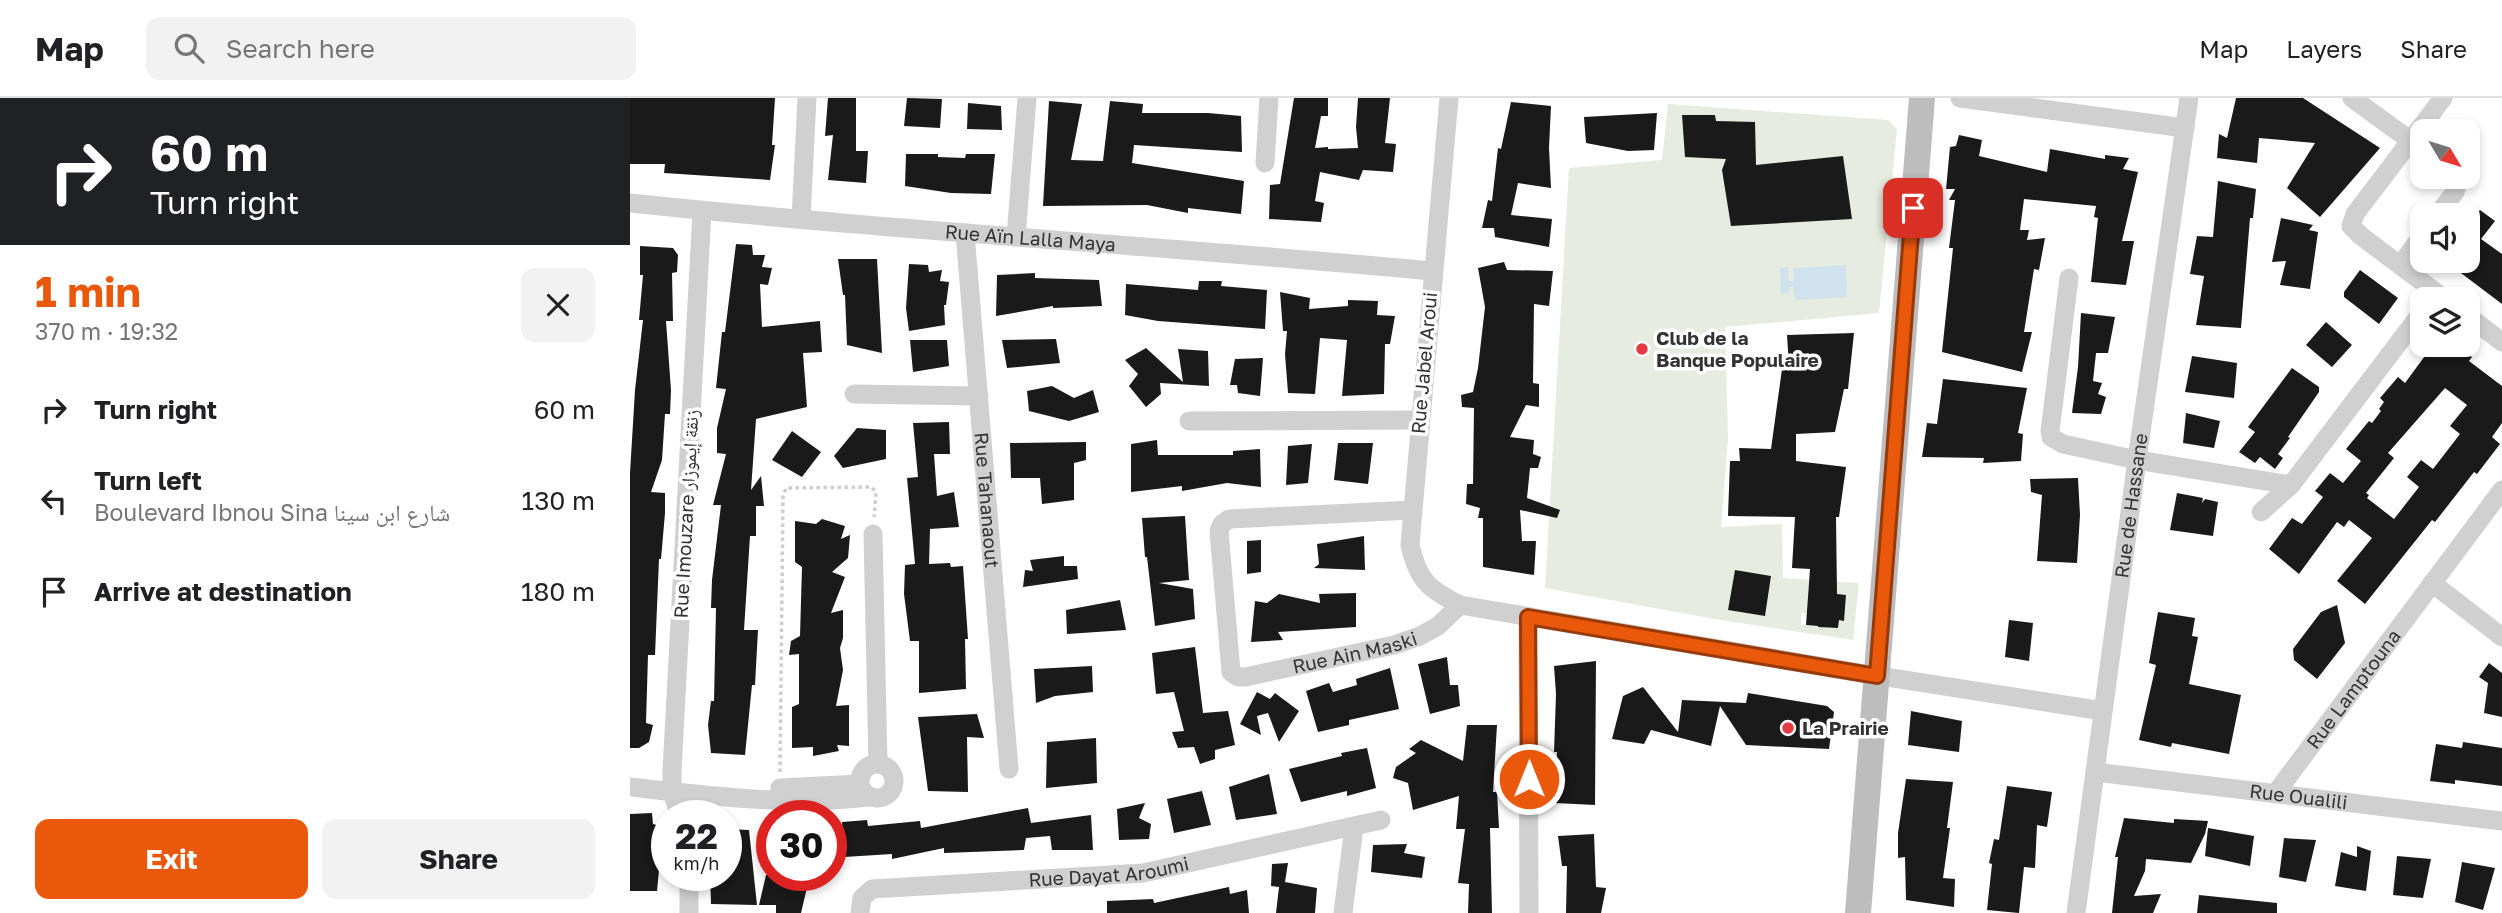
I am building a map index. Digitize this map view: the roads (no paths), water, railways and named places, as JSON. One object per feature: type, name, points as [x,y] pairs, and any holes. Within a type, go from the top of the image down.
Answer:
[{"type":"main road","points":[[1858,913],[1922,98]]},
{"type":"street","points":[[801,219],[807,98]]},
{"type":"street","points":[[1016,237],[1027,98]]},
{"type":"street","points":[[1265,163],[1269,98]]},
{"type":"street","name":"Rue Jabel Aroui","points":[[1448,98],[1410,545],[1420,577],[1436,592],[1460,605]]},
{"type":"street","points":[[1960,98],[2185,128]]},
{"type":"street","name":"Rue de Hassane","points":[[2076,913],[2189,98]]},
{"type":"street","points":[[2352,98],[2410,141]]},
{"type":"street","points":[[2431,119],[2443,98]]},
{"type":"street","points":[[2410,152],[2355,214],[2351,226],[2427,287]]},
{"type":"street","name":"Rue Aïn Lalla Maya","points":[[630,203],[1432,271]]},
{"type":"street","name":"Rue Imouzare زنقة إيموزار","points":[[675,800],[672,792],[702,211]]},
{"type":"street","name":"Rue Tahanaout","points":[[965,233],[1009,769]]},
{"type":"street","points":[[2401,264],[2410,252]]},
{"type":"street","points":[[2068,278],[2050,430],[2052,437],[2063,444],[2137,460],[2291,485]]},
{"type":"street","points":[[2480,325],[2502,342]]},
{"type":"street","points":[[2261,512],[2291,485],[2410,328]]},
{"type":"street","points":[[854,394],[979,396]]},
{"type":"street","points":[[1189,421],[1419,420]]},
{"type":"street","name":"Rue Lamptouna","points":[[2275,794],[2502,491]]},
{"type":"street","name":"Rue Ain Maski","points":[[1412,510],[1229,519],[1222,524],[1219,531],[1229,668],[1238,677],[1394,645],[1438,626],[1460,605]]},
{"type":"street","points":[[873,534],[878,764]]},
{"type":"street","points":[[2432,583],[2502,637]]},
{"type":"street","points":[[1460,605],[1877,676],[2103,711]]},
{"type":"street","points":[[1528,617],[1529,913]]},
{"type":"street","points":[[630,787],[672,792],[780,795],[864,790],[876,799],[884,797],[893,786],[891,771],[878,764],[864,769],[864,790]]},
{"type":"street","name":"Rue Oualili","points":[[2095,772],[2502,821]]},
{"type":"street","name":"Rue Dayat Aroumi","points":[[861,905],[872,889],[1143,873],[1381,820]]},
{"type":"street","points":[[1343,913],[1354,827]]},
{"type":"street","points":[[689,891],[689,913]]},
{"type":"water","points":[[1846,265],[1847,297],[1795,300],[1793,286],[1789,287],[1789,293],[1781,294],[1780,268],[1788,267],[1789,281],[1794,281],[1793,268]]},
{"type":"place","name":"Club de la Banque Populaire","points":[[1642,349]]},
{"type":"place","name":"La Prairie","points":[[1788,728]]}]
